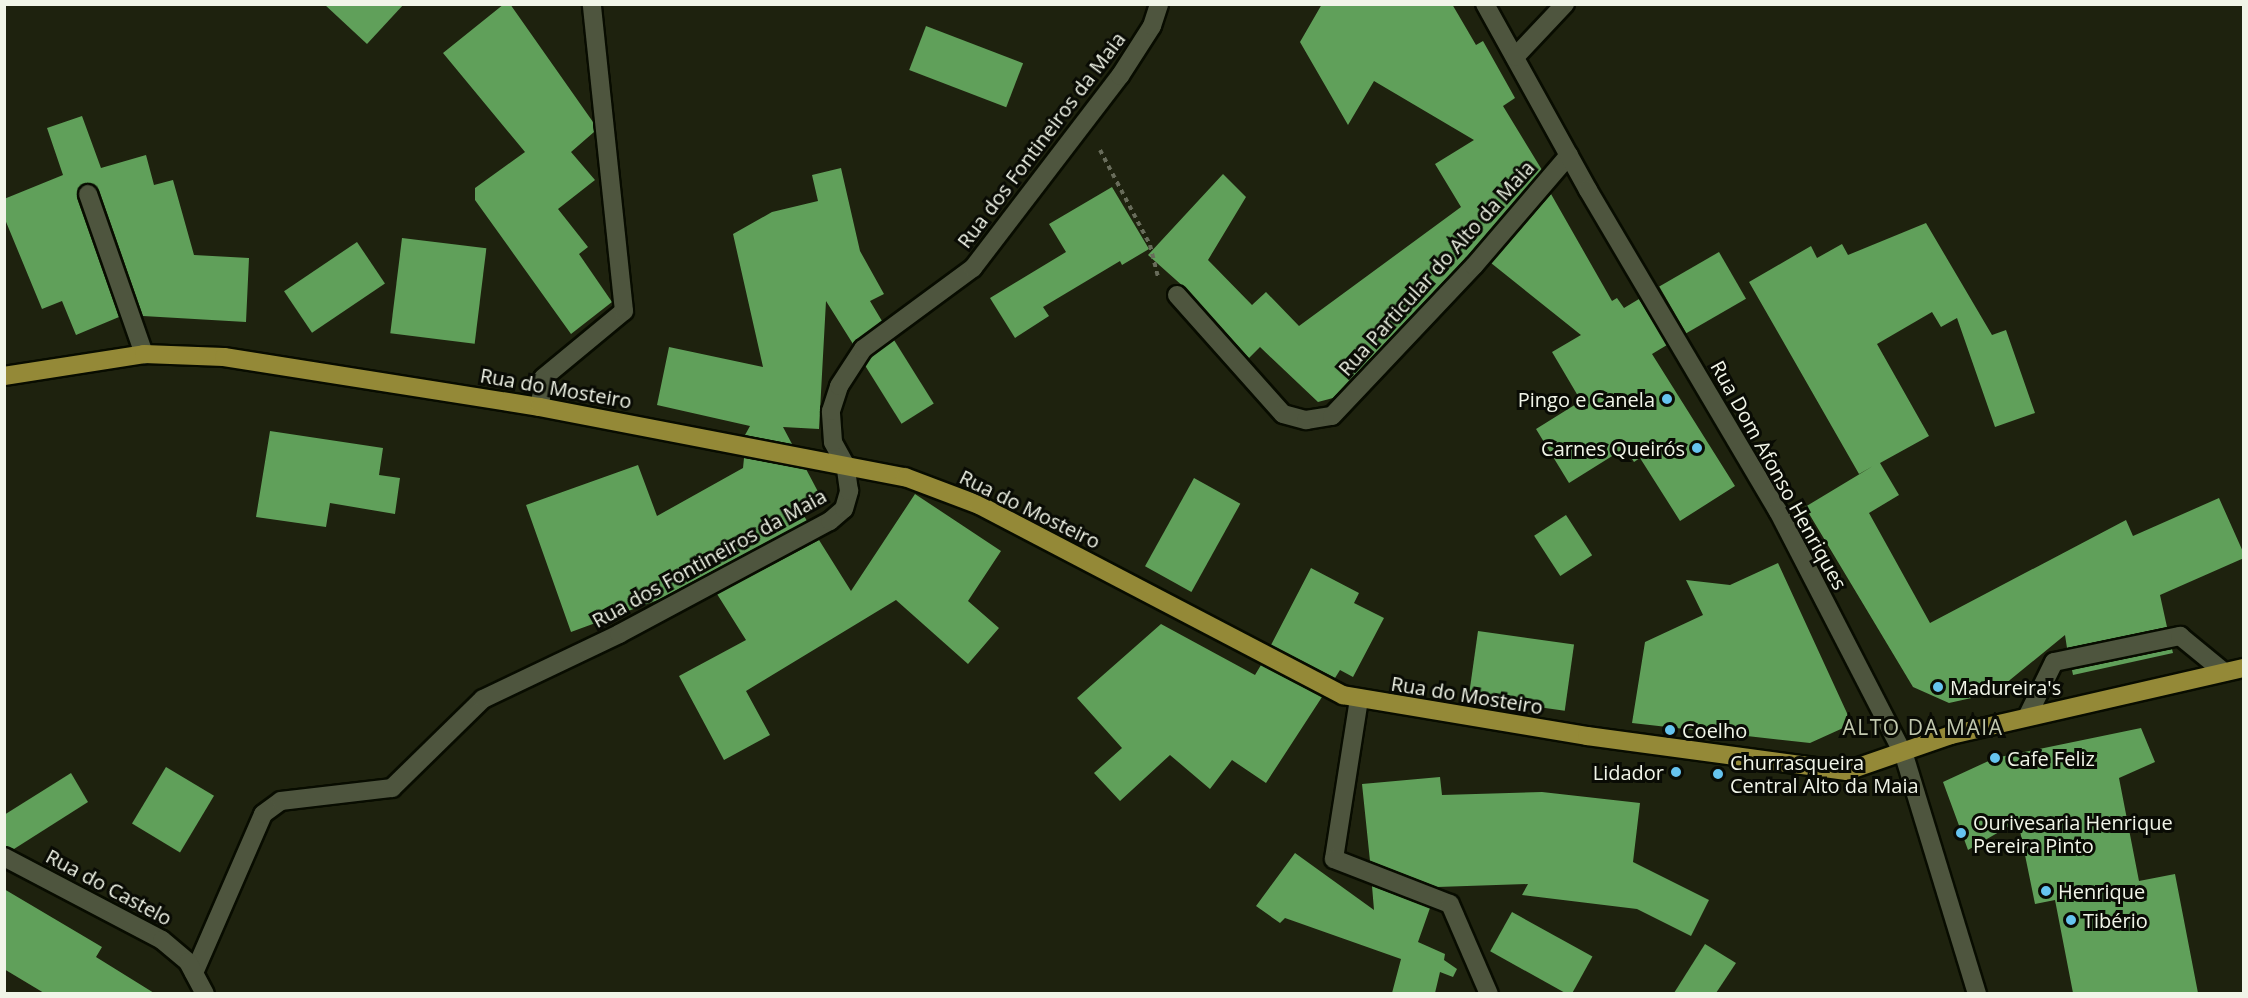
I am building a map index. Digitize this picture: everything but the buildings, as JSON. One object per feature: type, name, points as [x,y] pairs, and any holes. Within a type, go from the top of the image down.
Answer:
[{"type":"main road","name":"Rua do Mosteiro","points":[[4,376],[144,354],[234,359],[540,407],[845,464],[905,477],[979,504],[1314,682],[1359,699],[1847,771],[1904,755],[1951,735],[2028,715],[2244,668]]},
{"type":"street","points":[[540,407],[543,378],[624,311],[592,4]]},
{"type":"street","name":"Rua dos Fontineiros da Maia","points":[[194,973],[263,814],[281,801],[392,789],[483,699],[557,666],[830,521],[844,508],[849,491],[845,464],[833,442],[831,411],[839,386],[863,349],[973,268],[1120,76],[1152,26],[1159,4]]},
{"type":"street","name":"Rua Dom Afonso Henriques","points":[[1485,4],[1569,155],[1778,511],[1904,755],[1977,993]]},
{"type":"street","points":[[1515,57],[1565,4]]},
{"type":"street","name":"Rua Particular do Alto da Maia","points":[[1178,295],[1283,414],[1306,420],[1332,416],[1474,266],[1569,155]]},
{"type":"street","points":[[88,194],[144,354]]},
{"type":"street","points":[[2028,715],[2054,662],[2180,636],[2224,672]]},
{"type":"street","points":[[1359,699],[1334,859],[1450,904],[1489,993]]},
{"type":"street","name":"Rua do Castelo","points":[[4,857],[162,940],[194,973],[205,993]]},
{"type":"path","points":[[1080,126],[1110,162],[1150,245],[1158,276],[1178,295]]},
{"type":"place","name":"Pingo e Canela","points":[[1667,399]]},
{"type":"place","name":"Carnes Queirós","points":[[1697,448]]},
{"type":"place","name":"Madureira's","points":[[1938,687]]},
{"type":"place","name":"Coelho","points":[[1670,730]]},
{"type":"place","name":"Cafe Feliz","points":[[1995,758]]},
{"type":"place","name":"Lidador","points":[[1676,772]]},
{"type":"place","name":"Churrasqueira Central Alto da Maia","points":[[1718,774]]},
{"type":"place","name":"Ourivesaria Henrique Pereira Pinto","points":[[1961,833]]},
{"type":"place","name":"Henrique","points":[[2046,891]]},
{"type":"place","name":"Tibério","points":[[2071,920]]},
{"type":"district","name":"ALTO DA MAIA","points":[[1923,727]]}]
